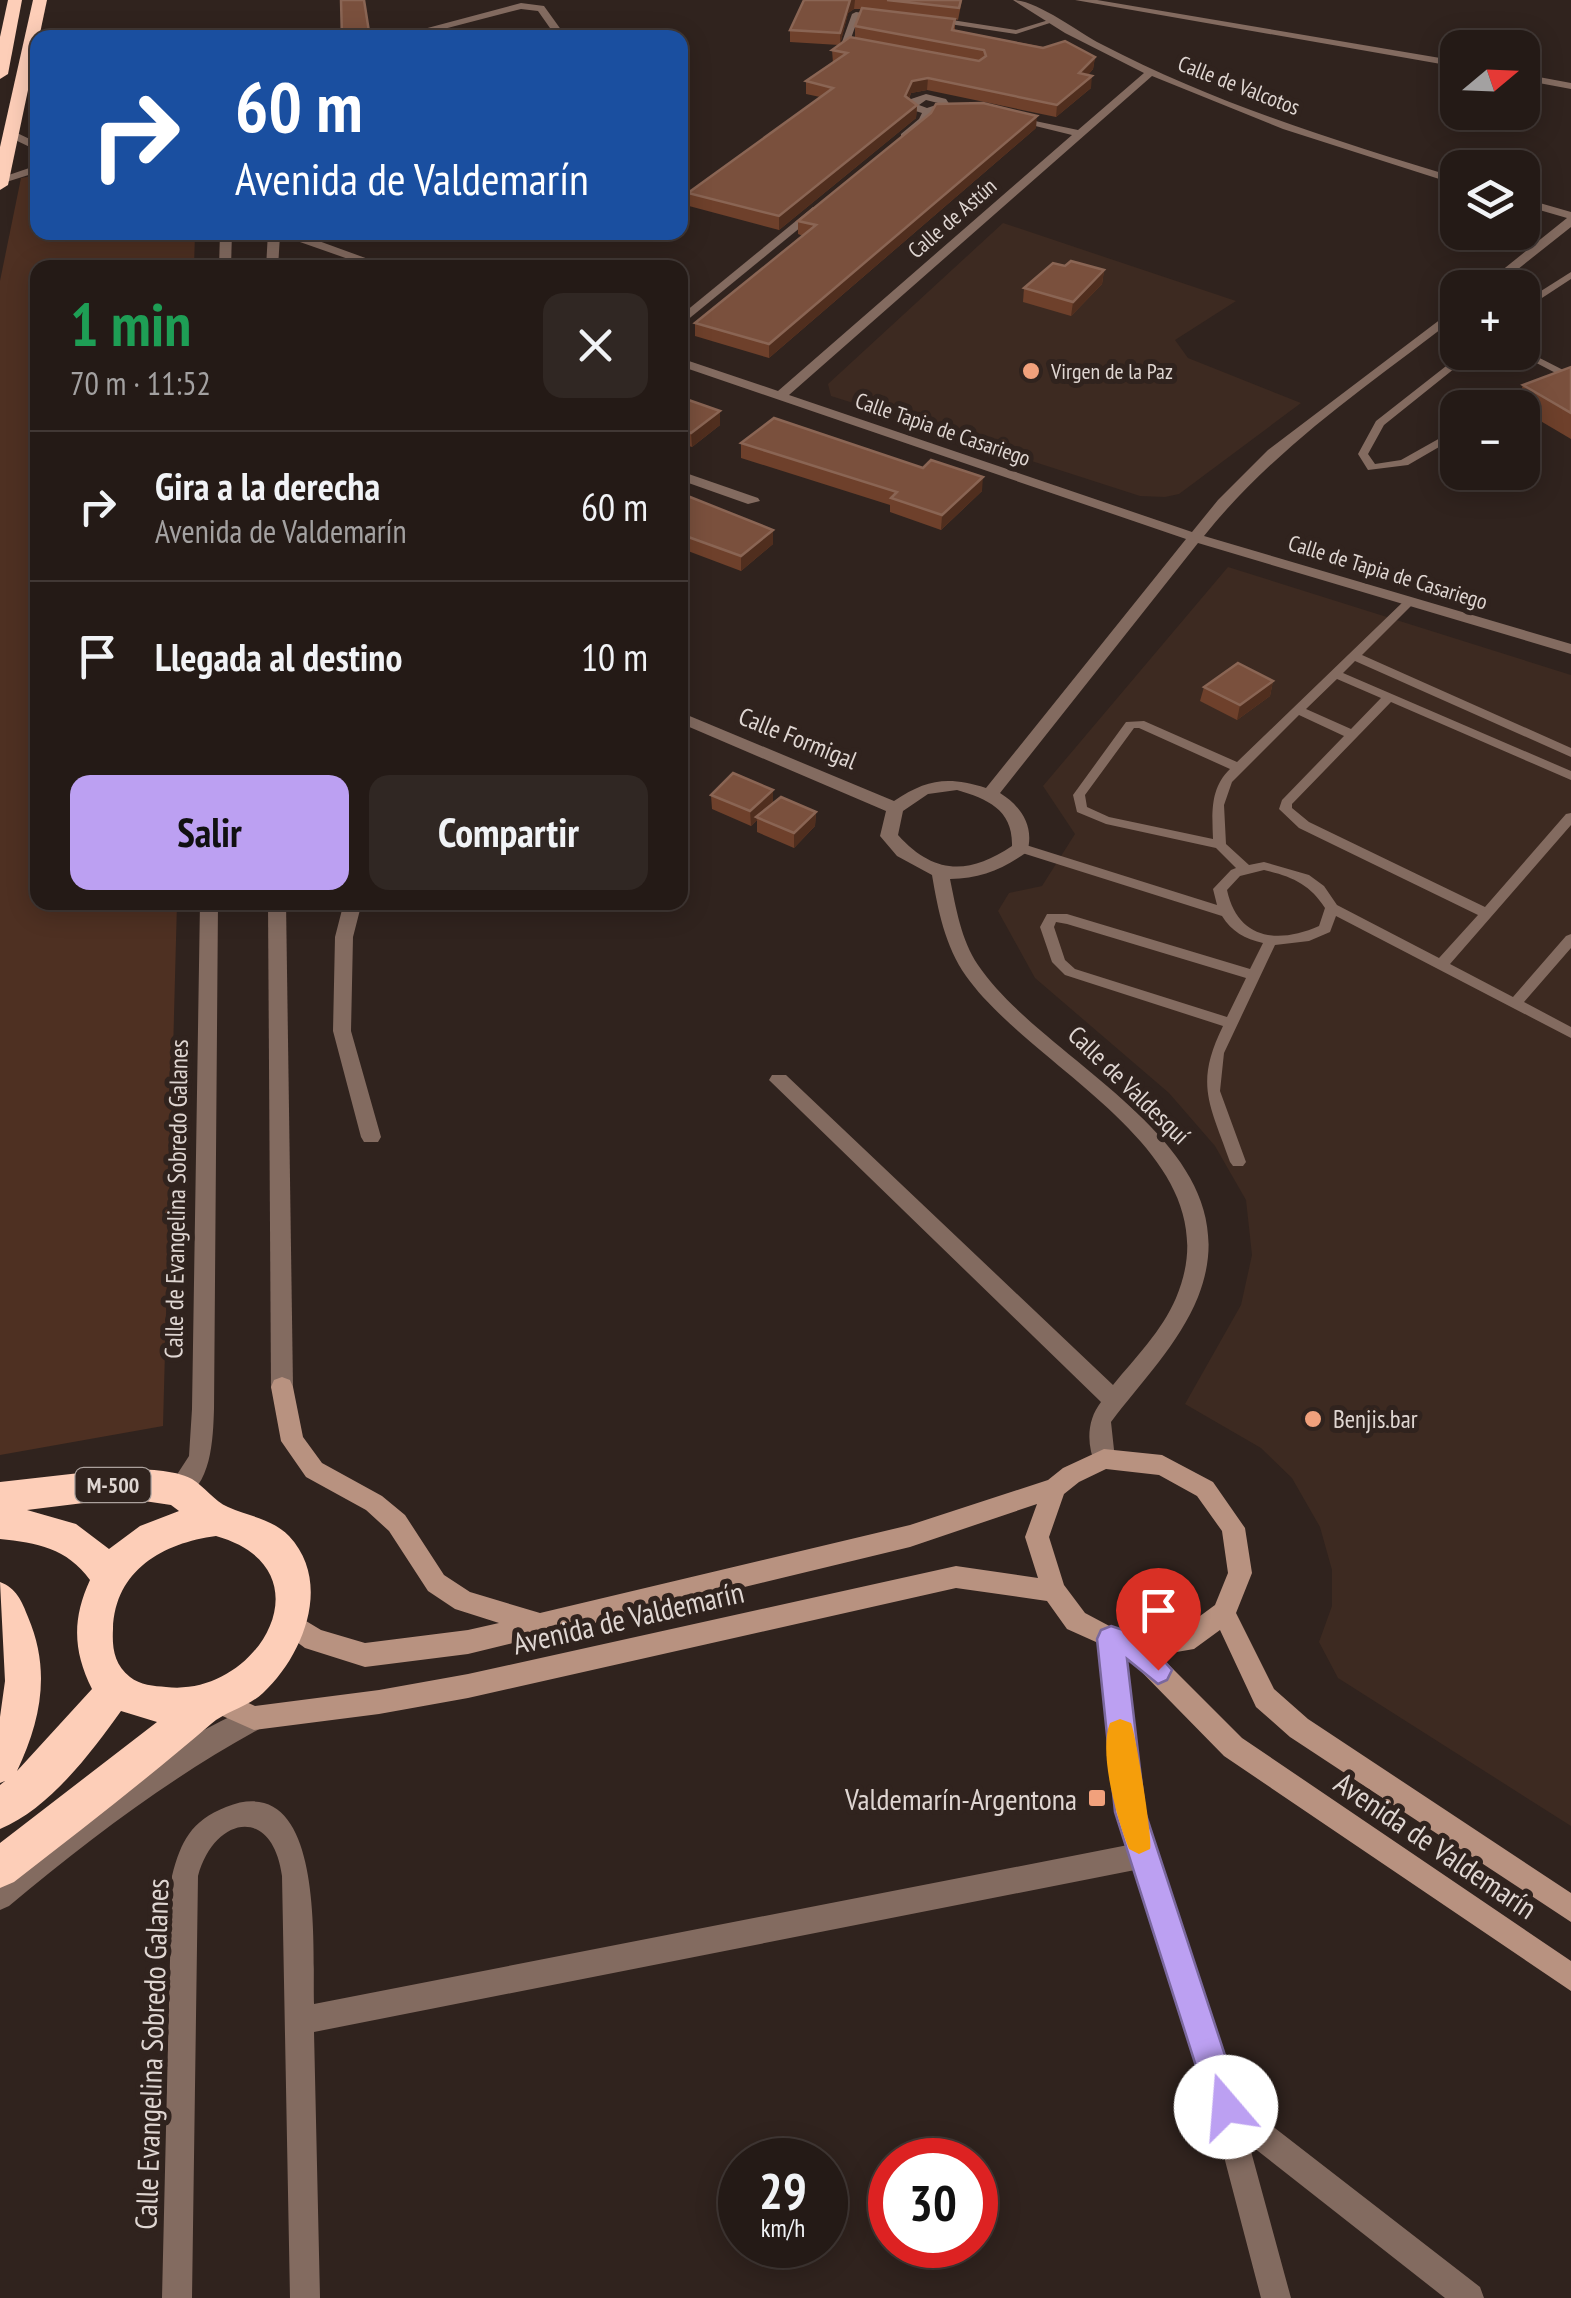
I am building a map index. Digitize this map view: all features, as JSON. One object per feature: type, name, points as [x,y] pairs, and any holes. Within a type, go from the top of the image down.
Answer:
[{"type":"highway","points":[[0,74],[15,0]]},
{"type":"highway","points":[[34,30],[40,0]]},
{"type":"highway","points":[[0,183],[30,46]]},
{"type":"highway","name":"M-500","points":[[0,1498],[124,1484],[180,1490],[216,1520]]},
{"type":"highway","name":"M-500","points":[[115,1688],[98,1663],[92,1633],[98,1601],[119,1564],[161,1533],[216,1520],[248,1526],[270,1539],[285,1558],[294,1581],[291,1623]]},
{"type":"highway","name":"M-500","points":[[0,1523],[34,1526],[66,1536],[95,1552],[109,1579]]},
{"type":"highway","points":[[0,1600],[22,1642],[25,1678],[21,1714],[0,1764]]},
{"type":"highway","points":[[0,1868],[211,1703],[255,1676],[273,1656],[291,1623]]},
{"type":"highway","points":[[0,1810],[41,1778],[85,1732],[115,1688],[134,1700],[171,1707],[211,1703]]},
{"type":"street","name":"Calle de Valcotos","points":[[1018,0],[1150,72],[1338,146],[1440,177]]},
{"type":"street","points":[[1080,0],[1440,61]]},
{"type":"street","points":[[427,30],[521,6],[540,8],[556,30]]},
{"type":"street","name":"Calle de Astún","points":[[781,395],[1150,72]]},
{"type":"street","points":[[1540,80],[1571,86]]},
{"type":"street","points":[[945,106],[933,98],[913,102],[917,109],[928,111],[960,106]]},
{"type":"street","points":[[894,146],[924,120],[928,111]]},
{"type":"street","points":[[988,111],[1080,134]]},
{"type":"street","points":[[11,134],[30,144]]},
{"type":"street","points":[[0,183],[30,171]]},
{"type":"street","points":[[688,315],[833,196]]},
{"type":"street","points":[[1540,208],[1571,219]]},
{"type":"street","points":[[1508,270],[1571,219]]},
{"type":"street","points":[[306,240],[364,260]]},
{"type":"street","points":[[991,793],[1193,536],[1273,453],[1440,324]]},
{"type":"street","name":"Calle Tapia de Casariego","points":[[688,365],[1193,536]]},
{"type":"street","points":[[688,478],[753,500]]},
{"type":"street","name":"Calle de Tapia de Casariego","points":[[1193,536],[1571,649]]},
{"type":"street","name":"Calle Formigal","points":[[688,720],[895,808]]},
{"type":"street","points":[[958,786],[991,793],[1017,814],[1023,829],[1021,848],[979,873],[940,872],[920,866],[889,836],[895,808],[924,789],[958,786]]},
{"type":"street","name":"Calle de Valdesquí","points":[[940,872],[952,932],[973,971],[1006,1012],[1144,1132],[1185,1179],[1200,1238],[1189,1293],[1148,1360],[1100,1420],[1104,1459]]},
{"type":"street","name":"Calle de Evangelina Sobredo Galanes","points":[[180,1490],[200,1458],[203,1409],[208,910]]},
{"type":"street","points":[[277,910],[282,1386],[292,1441],[314,1470],[374,1503],[397,1524],[436,1583],[464,1600],[538,1624]]},
{"type":"street","points":[[351,910],[344,936],[342,1031],[371,1137]]},
{"type":"street","points":[[779,1080],[1114,1400]]},
{"type":"street","points":[[1104,1459],[1162,1465],[1205,1490],[1233,1528],[1240,1572],[1224,1613],[1185,1641],[1122,1642],[1076,1622],[1054,1590],[1038,1537],[1056,1488],[1071,1475],[1104,1459]]},
{"type":"street","name":"Avenida de Valdemarín","points":[[291,1623],[314,1640],[365,1656],[468,1642],[910,1536],[1056,1488]]},
{"type":"street","name":"Avenida de Valdemarín","points":[[254,1718],[468,1686],[956,1577],[1054,1590]]},
{"type":"street","name":"Avenida de Valdemarín","points":[[1224,1613],[1264,1698],[1299,1728],[1571,1909]]},
{"type":"street","points":[[1122,1642],[1126,1793],[1226,2107],[1276,2298]]},
{"type":"street","name":"Avenida de Valdemarín","points":[[1122,1642],[1233,1746],[1571,1976]]},
{"type":"street","points":[[190,1752],[211,1703],[254,1718]]},
{"type":"street","points":[[0,1896],[81,1828],[190,1752],[254,1718]]},
{"type":"street","name":"Calle Evangelina Sobredo Galanes","points":[[178,2298],[185,1876],[194,1845],[218,1822],[249,1814],[276,1824],[290,1848],[298,1909],[305,2298]]},
{"type":"street","points":[[300,2021],[1145,1854]]},
{"type":"street","points":[[1226,2107],[1468,2298]]},
{"type":"lane","points":[[865,46],[846,42],[856,14],[893,16]]},
{"type":"lane","points":[[930,19],[1016,32],[1052,21]]},
{"type":"lane","points":[[1540,296],[1571,275]]},
{"type":"lane","points":[[1540,362],[1571,378]]},
{"type":"lane","points":[[1440,441],[1404,462],[1372,468],[1363,454],[1380,424],[1448,370]]},
{"type":"lane","points":[[1220,845],[1218,805],[1226,780],[1357,657],[1409,602]]},
{"type":"lane","points":[[1357,657],[1571,753]]},
{"type":"lane","points":[[1338,675],[1571,776]]},
{"type":"lane","points":[[1389,697],[1286,803],[1290,817],[1486,913]]},
{"type":"lane","points":[[1300,711],[1354,735]]},
{"type":"lane","points":[[1239,768],[1140,724],[1130,725],[1079,796],[1081,809],[1106,820],[1220,845],[1246,870]]},
{"type":"lane","points":[[1442,964],[1571,817]]},
{"type":"lane","points":[[1021,848],[1222,911],[1240,930],[1270,942],[1302,942],[1313,936],[1325,929],[1332,908]]},
{"type":"lane","points":[[1222,911],[1220,889],[1236,873],[1264,866],[1295,872],[1320,887],[1332,908],[1571,1033]]},
{"type":"lane","points":[[1231,1023],[1070,972],[1059,962],[1047,928],[1052,917],[1067,918],[1252,974]]},
{"type":"lane","points":[[1515,1004],[1571,938]]},
{"type":"lane","points":[[1238,1162],[1214,1091],[1217,1053],[1270,942]]},
{"type":"shaded area","points":[[30,176],[30,240],[195,240],[194,260],[30,260],[30,910],[177,910],[163,1426],[0,1455],[0,281],[21,178]]},
{"type":"shaded area","name":"Virgen de la Paz","points":[[1003,223],[1236,301],[1175,340],[1188,358],[1301,403],[1179,494],[1165,497],[1140,496],[932,429],[930,423],[907,420],[831,396],[828,384]]},
{"type":"shaded area","points":[[1228,567],[1571,675],[1571,1826],[1338,1678],[1319,1642],[1332,1606],[1332,1570],[1320,1527],[1292,1478],[1261,1448],[1185,1404],[1241,1305],[1252,1255],[1246,1200],[1215,1146],[1169,1093],[1035,978],[998,911],[1009,893],[1042,886],[1075,834],[1043,786]]},
{"type":"building","points":[[341,0],[364,0],[369,30],[342,30]]},
{"type":"building","points":[[804,0],[850,0],[840,33],[790,30]]},
{"type":"building","points":[[887,0],[961,0],[959,8]]},
{"type":"building","points":[[862,8],[955,19],[952,30],[1043,48],[1065,41],[1095,57],[1079,73],[1092,76],[1057,105],[928,78],[912,81],[905,96],[917,105],[779,216],[688,193],[833,88],[806,81],[847,53],[832,50],[850,37],[979,61],[986,56],[984,50],[855,26]]},
{"type":"building","points":[[983,103],[1037,116],[769,344],[695,323],[816,225],[798,221],[931,113],[936,104]]},
{"type":"building","points":[[1071,261],[1104,270],[1073,302],[1024,288],[1053,263],[1065,266]]},
{"type":"building","points":[[1571,367],[1571,413],[1540,395],[1540,390],[1523,385]]},
{"type":"building","points":[[688,400],[720,411],[691,433]]},
{"type":"building","points":[[774,418],[923,468],[931,460],[983,477],[942,515],[891,498],[897,492],[741,443]]},
{"type":"building","points":[[688,496],[773,530],[741,556],[688,537]]},
{"type":"building","points":[[1238,663],[1273,681],[1240,705],[1204,687]]},
{"type":"building","points":[[733,773],[773,790],[750,811],[711,795]]},
{"type":"building","points":[[781,797],[816,812],[794,833],[756,817]]},
{"type":"slow traffic","points":[[1120,1733],[1126,1793],[1139,1839]]},
{"type":"place","name":"Virgen de la Paz","points":[[1031,371]]},
{"type":"place","name":"Benjis.bar","points":[[1313,1419]]},
{"type":"place","name":"Valdemarín-Argentona","points":[[1097,1798]]},
{"type":"route","points":[[1158,1670],[1132,1645],[1111,1639],[1130,1812],[1226,2107]]}]
